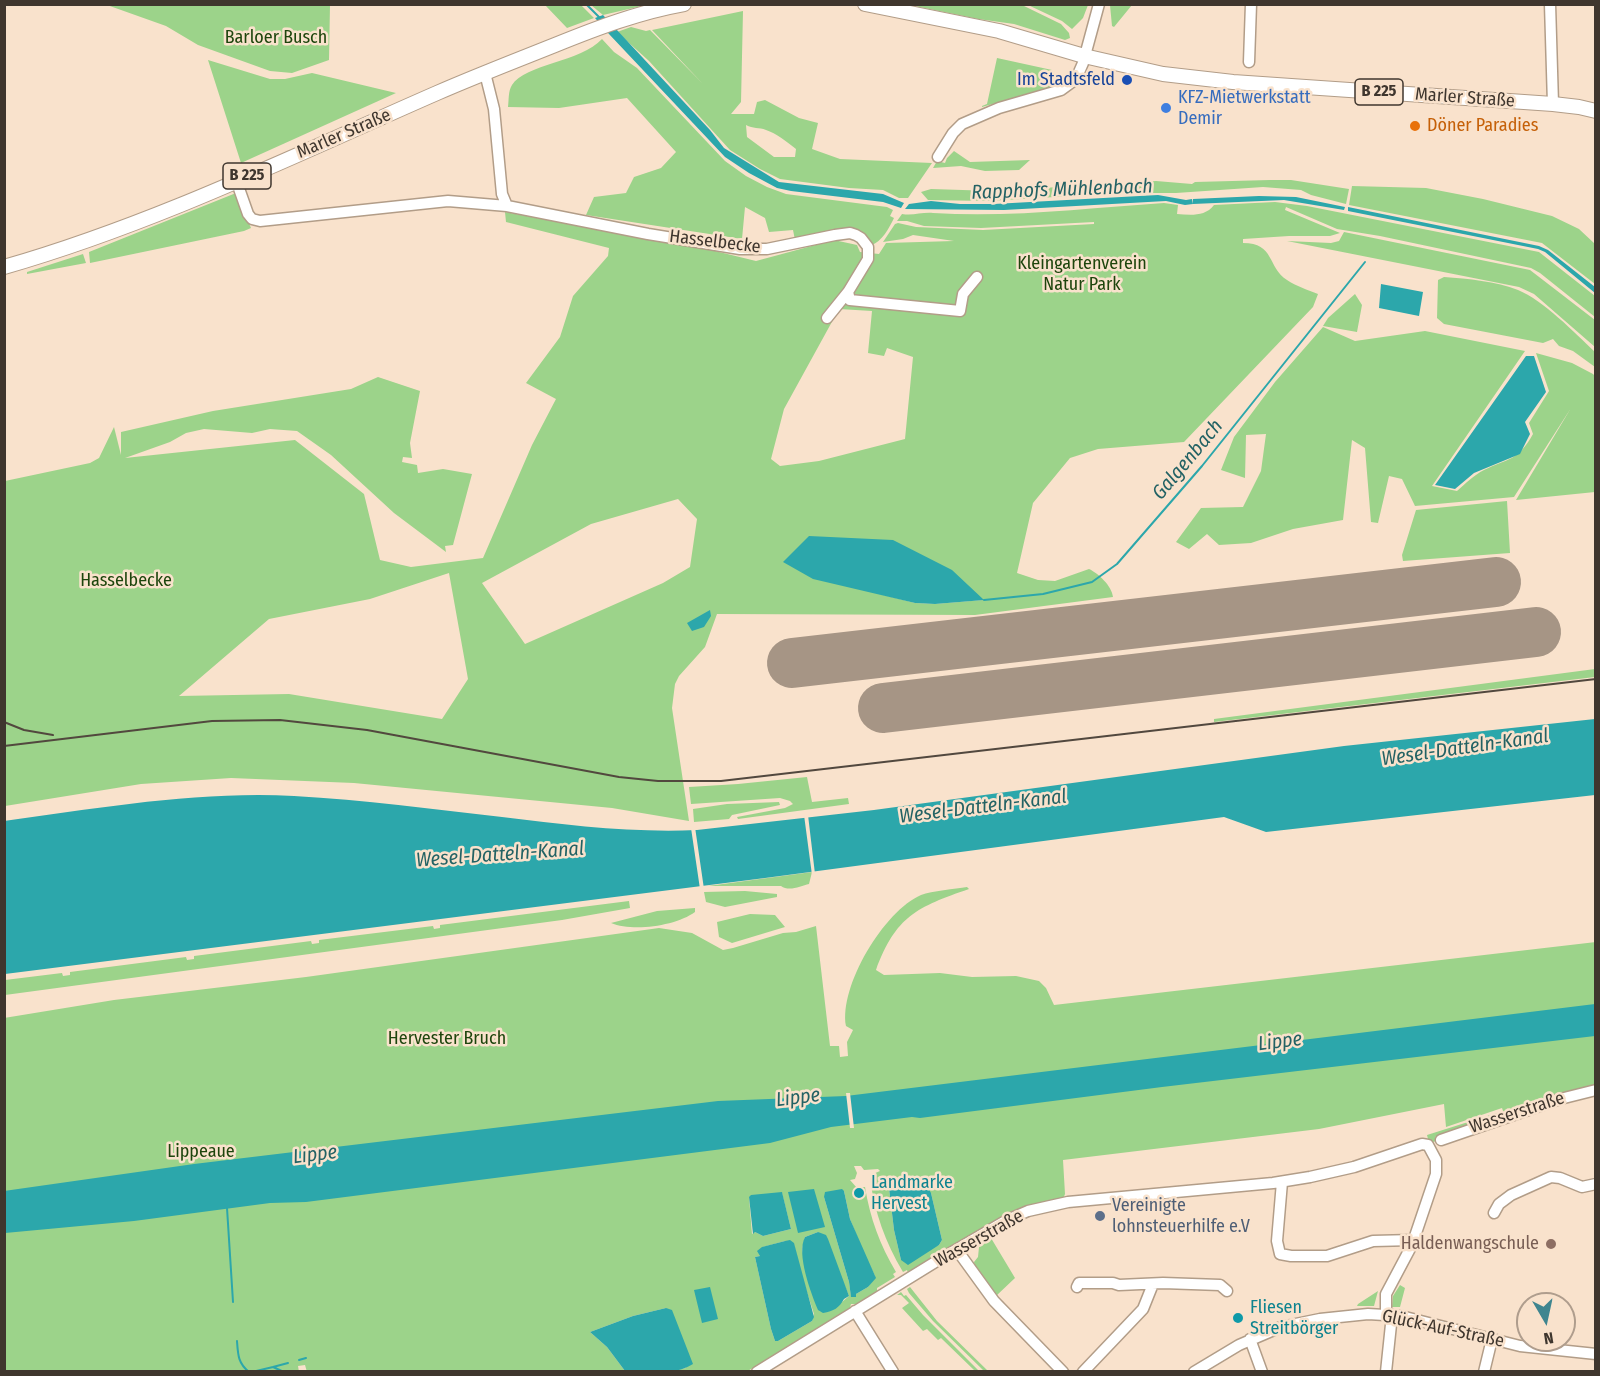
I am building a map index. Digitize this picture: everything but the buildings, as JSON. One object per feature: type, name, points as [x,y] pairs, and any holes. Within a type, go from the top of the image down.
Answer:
[{"type":"main road","name":"Marler Straße","points":[[4,267],[82,242],[165,211],[569,39],[631,17],[684,4]]},
{"type":"main road","name":"Marler Straße","points":[[865,4],[999,31],[1084,56],[1163,74],[1222,81],[1553,104],[1596,111]]},
{"type":"street","points":[[938,157],[953,133],[968,121],[999,108],[1061,90],[1076,79],[1099,4]]},
{"type":"street","points":[[1249,62],[1251,4]]},
{"type":"street","points":[[1550,4],[1553,104]]},
{"type":"street","points":[[485,73],[494,109],[502,194],[507,206]]},
{"type":"street","name":"Hasselbecke","points":[[236,180],[248,214],[252,219],[260,221],[439,201],[507,206],[648,234],[740,249],[767,249],[835,235],[856,235],[865,242],[868,255],[865,265],[848,292],[827,318]]},
{"type":"street","points":[[848,292],[850,300],[960,312],[963,294],[977,277]]},
{"type":"street","name":"Wasserstraße","points":[[1441,1140],[1560,1099],[1596,1090]]},
{"type":"street","name":"Wasserstraße","points":[[763,1370],[855,1311],[1007,1220],[1048,1205],[1282,1182],[1342,1170],[1422,1144],[1428,1145],[1436,1160],[1436,1174],[1413,1240]]},
{"type":"street","points":[[1494,1214],[1499,1204],[1511,1195],[1551,1177],[1560,1178],[1582,1187],[1596,1184]]},
{"type":"street","points":[[1282,1182],[1277,1241],[1280,1254],[1327,1256],[1373,1241],[1413,1240],[1386,1294],[1389,1315],[1386,1371]]},
{"type":"street","points":[[957,1250],[994,1301],[1063,1371]]},
{"type":"street","points":[[1077,1287],[1079,1283],[1163,1283],[1220,1285],[1227,1291]]},
{"type":"street","points":[[1083,1371],[1143,1309],[1153,1284]]},
{"type":"street","points":[[855,1311],[893,1371]]},
{"type":"street","name":"Glück-Auf-Straße","points":[[1194,1371],[1250,1340],[1281,1328],[1344,1315],[1389,1315],[1536,1348],[1596,1354]]},
{"type":"street","points":[[1484,1371],[1492,1339]]},
{"type":"street","points":[[1250,1340],[1262,1371]]},
{"type":"green space","name":"Barloer Busch","points":[[107,5],[330,5],[329,60],[292,73],[270,71],[198,45],[166,26]]},
{"type":"green space","points":[[545,5],[581,5],[594,18],[567,28]]},
{"type":"green space","points":[[591,5],[646,5],[603,15]]},
{"type":"green space","points":[[910,5],[1022,5],[1061,24],[1069,33],[1070,38],[1065,40],[1014,24]]},
{"type":"green space","points":[[1028,5],[1088,5],[1083,18],[1072,29],[1062,21]]},
{"type":"green space","points":[[1110,5],[1132,5],[1114,27],[1112,26]]},
{"type":"green space","points":[[743,11],[741,102],[731,114],[754,114],[757,102],[765,100],[799,118],[818,123],[812,149],[840,159],[932,163],[908,198],[899,198],[883,190],[780,179],[730,150],[649,61],[617,32],[631,27],[650,30],[703,84],[652,30]],"holes":[[[746,125],[774,133],[796,149],[795,157],[774,157],[747,137]]]},
{"type":"green space","points":[[602,39],[614,52],[637,68],[725,161],[746,176],[786,194],[887,207],[893,210],[890,216],[894,218],[885,234],[871,245],[866,236],[855,229],[816,233],[795,240],[793,230],[769,232],[765,218],[745,207],[742,239],[586,215],[594,197],[626,193],[634,177],[661,168],[676,152],[627,98],[559,108],[508,107],[509,96],[512,85],[519,78],[541,67],[581,53]]},
{"type":"green space","points":[[997,58],[1052,70],[1056,80],[1055,86],[982,107],[987,104]]},
{"type":"green space","points":[[208,60],[270,79],[285,79],[312,73],[396,93],[241,163]]},
{"type":"green space","points":[[954,151],[970,162],[1030,160],[1019,170],[985,171],[961,166],[933,168],[937,161],[945,163]]},
{"type":"green space","points":[[1291,180],[1349,189],[1346,204],[1311,195],[1301,190],[1263,187],[988,201],[928,200],[921,192],[931,189],[994,191],[1156,181],[1192,184],[1195,182]]},
{"type":"green space","points":[[1352,186],[1426,188],[1552,216],[1579,229],[1595,244],[1595,284],[1542,243],[1349,205]]},
{"type":"green space","points":[[236,193],[251,228],[90,263],[89,252]]},
{"type":"green space","name":"Hasselbecke","points":[[1275,202],[1307,206],[1539,252],[1595,296],[1595,317],[1531,268],[1337,229],[1286,207],[1285,210],[1340,233],[1330,236],[1243,239],[1243,243],[1261,247],[1266,251],[1276,269],[1287,280],[1318,294],[1313,307],[1184,442],[1098,449],[1070,458],[1033,503],[1017,573],[1038,580],[1055,581],[1089,569],[1104,580],[1113,597],[975,615],[717,614],[705,647],[679,676],[675,684],[672,708],[689,821],[612,808],[354,783],[231,778],[141,784],[5,806],[5,481],[90,463],[99,458],[114,427],[121,455],[121,432],[213,411],[351,389],[378,377],[420,391],[410,443],[412,458],[403,457],[402,462],[417,465],[418,473],[443,469],[472,474],[453,545],[445,546],[446,552],[394,513],[331,455],[297,431],[270,429],[252,433],[204,429],[186,433],[170,442],[125,458],[295,440],[364,494],[380,560],[411,567],[483,558],[532,445],[556,399],[526,383],[560,337],[573,296],[608,256],[609,248],[506,222],[505,212],[715,251],[756,261],[834,240],[857,245],[860,252],[879,254],[886,243],[954,241],[913,235],[883,242],[898,223],[916,227],[983,230],[1094,224],[1094,222],[981,228],[924,226],[907,221],[897,221],[902,214],[1020,213],[1164,203],[1178,205],[1177,214],[1192,215],[1206,212],[1214,205]],"holes":[[[839,309],[872,311],[868,353],[884,356],[887,348],[913,357],[905,439],[819,461],[780,466],[771,459],[784,409]],[[678,499],[697,519],[690,567],[663,583],[525,644],[482,583],[591,524]],[[449,573],[468,679],[442,719],[289,694],[179,696],[269,619],[370,599]],[[872,592],[983,600],[935,604],[915,603]]]},
{"type":"green space","points":[[1344,232],[1530,270],[1595,320],[1595,347],[1534,294],[1519,287],[1287,241],[1331,243],[1339,241]]},
{"type":"green space","points":[[83,254],[86,263],[27,274],[27,272]]},
{"type":"green space","points":[[1444,277],[1491,282],[1528,295],[1558,318],[1595,352],[1595,367],[1573,351],[1559,346],[1553,339],[1543,343],[1444,324],[1437,318],[1438,280]]},
{"type":"green space","points":[[1355,294],[1362,305],[1357,332],[1323,326],[1328,318]]},
{"type":"green space","points":[[1323,327],[1355,341],[1425,331],[1525,351],[1432,486],[1457,491],[1480,472],[1517,454],[1528,443],[1533,434],[1529,423],[1549,391],[1536,353],[1572,363],[1593,374],[1595,376],[1595,492],[1516,500],[1571,408],[1514,497],[1415,506],[1402,479],[1389,476],[1378,523],[1371,522],[1365,448],[1352,440],[1343,520],[1293,529],[1251,543],[1219,545],[1207,534],[1189,549],[1176,542],[1201,508],[1243,507],[1261,471],[1266,434],[1246,435],[1245,478],[1221,470],[1234,437],[1275,382]]},
{"type":"green space","points":[[1507,501],[1510,553],[1403,561],[1402,555],[1416,510]]},
{"type":"green space","points":[[1595,669],[1595,677],[1214,722],[1214,719]]},
{"type":"green space","points":[[807,777],[812,802],[848,798],[849,804],[738,819],[737,817],[785,808],[793,804],[780,798],[691,804],[689,787]]},
{"type":"green space","points":[[779,802],[780,805],[732,815],[729,819],[694,822],[693,809],[727,804]]},
{"type":"green space","points":[[812,872],[809,884],[791,889],[781,886],[708,886]]},
{"type":"green space","name":"Lippeaue","points":[[967,887],[969,889],[935,902],[910,916],[892,937],[876,970],[884,975],[940,973],[972,977],[1016,976],[1039,981],[1046,988],[1054,1005],[1596,942],[1595,1086],[1559,1095],[1435,1137],[1436,1141],[1433,1142],[1428,1139],[1427,1135],[1503,1111],[1502,1108],[1446,1127],[1444,1104],[1319,1129],[1063,1160],[1065,1194],[1063,1199],[1049,1202],[908,1273],[907,1270],[903,1272],[897,1261],[878,1215],[870,1179],[873,1174],[880,1171],[878,1169],[864,1170],[861,1166],[854,1166],[857,1173],[855,1179],[850,1180],[857,1188],[865,1187],[876,1231],[896,1272],[893,1274],[895,1277],[877,1288],[877,1291],[896,1280],[860,1302],[874,1293],[856,1304],[851,1304],[849,1311],[746,1372],[672,1371],[686,1368],[666,1308],[633,1316],[590,1332],[607,1347],[625,1371],[307,1372],[305,1365],[298,1366],[299,1372],[5,1371],[4,1018],[114,1000],[306,977],[659,928],[692,933],[723,950],[816,926],[830,1046],[839,1046],[840,1057],[848,1056],[847,1042],[853,1030],[846,1026],[846,1010],[850,991],[857,971],[879,933],[907,904],[921,895]],"holes":[[[891,1185],[931,1193],[942,1240],[939,1245],[901,1260],[894,1230],[889,1188]],[[844,1191],[850,1219],[875,1276],[868,1287],[856,1296],[851,1296],[824,1197]],[[782,1193],[791,1229],[763,1236],[755,1232],[752,1234],[749,1197]],[[818,1232],[836,1265],[849,1296],[842,1302],[807,1275],[802,1249],[805,1237]],[[785,1241],[794,1245],[814,1314],[812,1321],[778,1341],[775,1341],[771,1329],[755,1257],[760,1256],[759,1251],[763,1247]]]},
{"type":"green space","points":[[745,891],[777,894],[777,897],[725,907],[706,902],[704,892]]},
{"type":"green space","points":[[629,901],[630,908],[562,920],[5,995],[5,980],[62,973],[63,976],[70,975],[70,972],[186,957],[187,960],[194,959],[194,956],[311,941],[312,944],[319,943],[319,940],[433,926],[434,929],[440,928],[440,925]]},
{"type":"green space","points":[[695,908],[695,912],[687,917],[666,924],[631,927],[611,923],[657,911]]},
{"type":"green space","points":[[750,914],[775,915],[785,927],[732,943],[719,937],[717,922]]},
{"type":"green space","points":[[991,1238],[1015,1278],[996,1296],[975,1268],[974,1262],[978,1257],[979,1247]]},
{"type":"green space","points":[[1400,1285],[1405,1288],[1400,1307],[1392,1307],[1393,1296]]},
{"type":"green space","points":[[910,1287],[937,1321],[988,1371],[984,1371],[933,1321],[909,1293],[907,1289]]},
{"type":"green space","points":[[1378,1291],[1374,1306],[1357,1306],[1358,1304]]},
{"type":"green space","points":[[901,1292],[979,1371],[975,1371],[941,1338],[938,1340],[927,1329],[923,1331],[902,1308],[909,1303],[901,1295],[897,1295]]},
{"type":"water","points":[[603,15],[724,148],[779,182],[883,194],[904,203],[901,208],[883,202],[777,188],[749,173],[725,157],[595,18]]},
{"type":"water","points":[[1158,195],[1192,199],[1193,204],[1185,205],[1166,201],[1004,210],[905,209],[909,204],[931,201],[994,204]]},
{"type":"water","points":[[1296,197],[1345,207],[1344,210],[1284,200],[1193,204],[1193,199]]},
{"type":"water","points":[[1348,207],[1539,246],[1548,250],[1595,287],[1595,293],[1545,252],[1538,249],[1348,211]]},
{"type":"water","points":[[1381,284],[1423,292],[1419,316],[1379,308]]},
{"type":"water","points":[[1526,356],[1534,356],[1546,392],[1525,422],[1530,434],[1520,454],[1474,473],[1455,489],[1435,485]]},
{"type":"water","points":[[809,536],[893,540],[952,570],[984,600],[935,604],[915,603],[813,579],[783,562]]},
{"type":"water","points":[[710,610],[711,616],[704,627],[692,631],[687,623]]},
{"type":"water","name":"Wesel-Datteln-Kanal","points":[[1595,719],[1595,795],[1266,832],[1224,817],[765,878],[5,974],[4,821],[185,798],[258,795],[372,802],[600,828],[697,830],[874,810],[1344,746]]},
{"type":"water","name":"Lippe","points":[[1595,1004],[1595,1036],[831,1127],[770,1143],[306,1202],[270,1203],[134,1221],[5,1233],[4,1191],[194,1164],[718,1101],[846,1096]]},
{"type":"water","points":[[917,1182],[927,1186],[931,1193],[942,1240],[939,1245],[908,1265],[901,1260],[894,1230],[889,1188],[891,1185]]},
{"type":"water","points":[[814,1189],[825,1227],[798,1233],[788,1192]]},
{"type":"water","points":[[842,1189],[850,1219],[876,1278],[868,1287],[856,1294],[856,1297],[851,1297],[849,1282],[824,1197],[825,1192]]},
{"type":"water","points":[[782,1192],[791,1229],[763,1236],[755,1232],[753,1234],[749,1197]]},
{"type":"water","points":[[818,1232],[826,1235],[828,1239],[849,1296],[836,1309],[823,1313],[818,1310],[812,1294],[802,1253],[805,1237]]},
{"type":"water","points":[[790,1240],[794,1243],[814,1317],[812,1321],[775,1341],[755,1257],[760,1256],[757,1251],[762,1247]]},
{"type":"water","points":[[710,1287],[718,1319],[702,1323],[694,1290]]},
{"type":"water","points":[[666,1308],[672,1310],[693,1364],[686,1368],[660,1372],[625,1371],[607,1347],[590,1332],[633,1316]]},
{"type":"pier","points":[[804,815],[808,815],[815,874],[812,875]]},
{"type":"pier","points":[[695,827],[704,889],[700,889],[691,828]]},
{"type":"pier","points":[[846,1093],[850,1093],[854,1128],[850,1128]]},
{"type":"waterway","name":"Rapphofs Mühlenbach","points":[[586,4],[599,17]]},
{"type":"waterway","name":"Galgenbach","points":[[984,600],[1043,594],[1092,582],[1117,564],[1202,466],[1365,262]]},
{"type":"waterway","points":[[227,1208],[233,1302]]},
{"type":"waterway","points":[[237,1341],[239,1358],[249,1372]]},
{"type":"waterway","points":[[299,1360],[306,1358]]},
{"type":"waterway","points":[[273,1367],[288,1363]]},
{"type":"waterway","points":[[252,1372],[273,1367],[284,1372]]},
{"type":"runway","points":[[792,663],[1496,582]]},
{"type":"runway","points":[[883,708],[1536,632]]},
{"type":"railway","points":[[4,746],[212,721],[280,720],[367,730],[619,777],[658,781],[721,781],[1596,679]]},
{"type":"railway","points":[[4,722],[24,730],[53,735]]},
{"type":"place","name":"Im Stadtsfeld","points":[[1127,80]]},
{"type":"place","name":"KFZ-Mietwerkstatt Demir","points":[[1166,108]]},
{"type":"place","name":"Döner Paradies","points":[[1415,126]]},
{"type":"place","name":"Landmarke Hervest","points":[[859,1193]]},
{"type":"place","name":"Vereinigte lohnsteuerhilfe e.V","points":[[1100,1216]]},
{"type":"place","name":"Haldenwangschule","points":[[1551,1244]]},
{"type":"place","name":"Fliesen Streitbörger","points":[[1238,1318]]},
{"type":"park label","name":"Kleingartenverein Natur Park","points":[[1082,274]]},
{"type":"park label","name":"Hervester Bruch","points":[[447,1039]]}]
